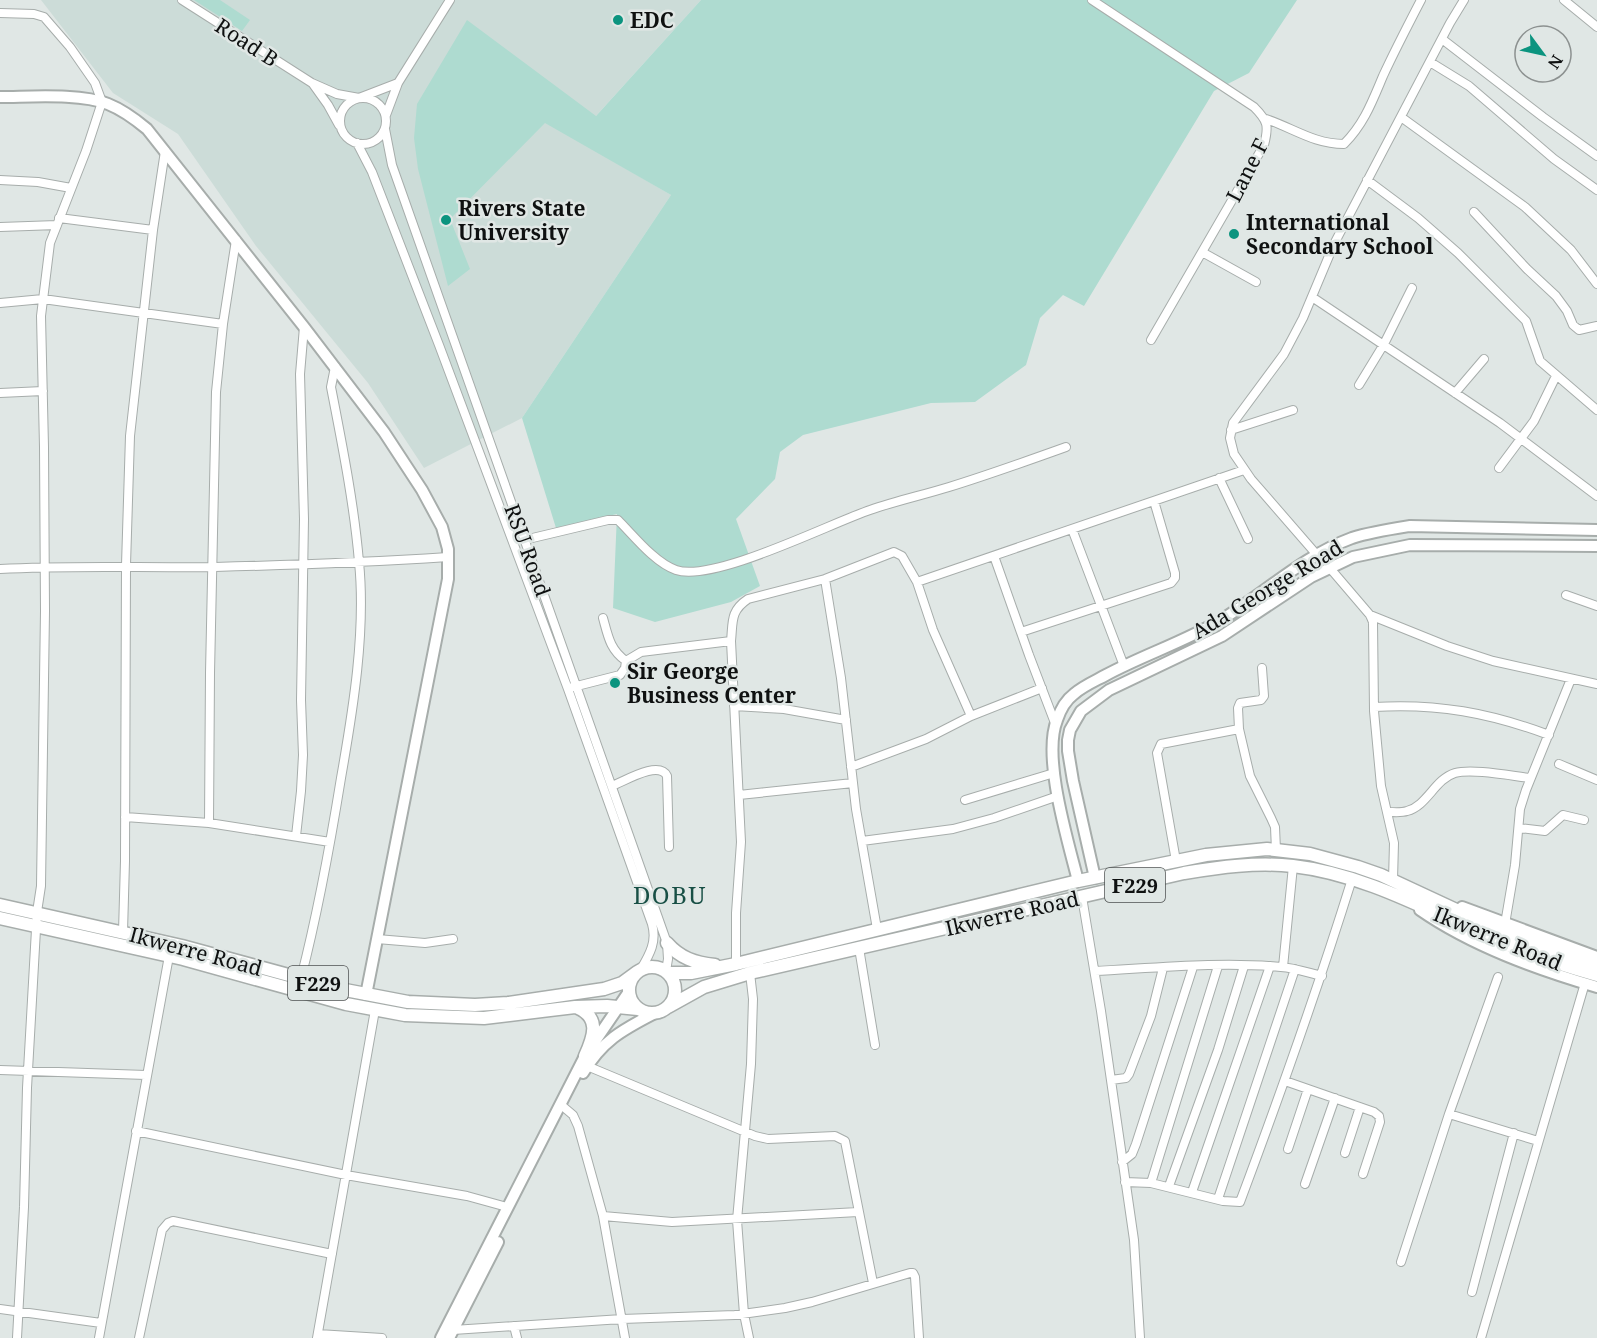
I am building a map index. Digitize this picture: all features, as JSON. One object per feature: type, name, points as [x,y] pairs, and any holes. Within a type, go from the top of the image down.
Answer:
[{"type":"main road","name":"Ikwerre Road","points":[[667,972],[691,973],[732,965],[1078,881],[1176,861],[1227,852],[1276,850],[1334,859],[1393,880],[1529,943],[1597,965]]},
{"type":"main road","name":"Ikwerre Road","points":[[668,1007],[704,987],[750,973],[1184,873],[1257,864],[1293,866],[1352,879],[1513,947],[1597,975]]},
{"type":"main road","name":"Ikwerre Road","points":[[0,905],[182,946],[366,994],[442,1005],[508,1003],[604,989],[622,983],[639,970]]},
{"type":"main road","name":"Ikwerre Road","points":[[0,918],[169,956],[337,1002],[375,1010],[432,1017],[484,1018],[575,1007],[638,1009]]},
{"type":"main road","points":[[667,943],[683,958],[702,963],[732,965]]},
{"type":"main road","name":"F229","points":[[639,970],[655,967],[667,972]]},
{"type":"main road","points":[[638,1009],[631,1002],[628,993],[631,978],[639,970]]},
{"type":"main road","points":[[667,972],[675,986],[672,1001],[668,1007]]},
{"type":"main road","points":[[575,1007],[587,1013],[593,1024],[593,1036],[586,1061]]},
{"type":"main road","name":"F229","points":[[638,1009],[653,1014],[668,1007]]},
{"type":"street","name":"Road B","points":[[182,0],[312,83]]},
{"type":"street","points":[[312,83],[347,138],[357,143],[370,143],[376,140],[385,129],[386,115],[398,83],[450,0]]},
{"type":"street","name":"Lane F","points":[[1092,0],[1254,106],[1266,119],[1267,132],[1264,145],[1151,340]]},
{"type":"street","points":[[1266,119],[1286,126],[1305,138],[1328,144],[1344,144],[1357,131],[1373,102],[1383,76],[1421,0]]},
{"type":"street","points":[[1317,555],[1244,470],[1234,454],[1230,438],[1231,430],[1241,410],[1284,354],[1312,297],[1334,244],[1464,0]]},
{"type":"street","points":[[1564,0],[1597,27]]},
{"type":"street","points":[[0,13],[34,14],[44,17],[70,47],[89,74],[102,102],[86,151],[50,243],[41,316],[44,566],[41,886],[36,925],[28,1071],[17,1338]]},
{"type":"street","points":[[1442,39],[1597,156]]},
{"type":"street","points":[[1430,62],[1469,86],[1554,159],[1597,190]]},
{"type":"street","points":[[312,83],[337,94],[373,99],[379,103],[386,115]]},
{"type":"street","points":[[342,130],[340,123],[343,110],[353,100],[398,83]]},
{"type":"street","points":[[0,97],[74,98],[102,102],[126,112],[147,129],[384,432],[422,490],[442,528],[448,549],[448,579],[366,994]]},
{"type":"street","points":[[1401,117],[1525,207],[1571,250],[1597,284]]},
{"type":"street","name":"RSU Road","points":[[385,129],[392,165],[524,540],[652,924],[654,932],[652,950],[639,970]]},
{"type":"street","name":"RSU Road","points":[[357,143],[372,172],[612,786],[667,943],[667,972]]},
{"type":"street","points":[[123,932],[126,566],[130,436],[153,230],[165,151]]},
{"type":"street","points":[[0,180],[38,182],[71,188]]},
{"type":"street","points":[[1367,180],[1418,218],[1458,253],[1526,321],[1540,361],[1597,410]]},
{"type":"street","points":[[1474,212],[1556,296],[1567,311],[1573,325],[1579,330],[1597,326]]},
{"type":"street","points":[[0,227],[58,221],[153,230]]},
{"type":"street","points":[[209,823],[216,392],[223,324],[236,240]]},
{"type":"street","points":[[1202,252],[1256,282]]},
{"type":"street","points":[[1359,385],[1384,344],[1412,288]]},
{"type":"street","points":[[1312,297],[1455,393],[1597,496]]},
{"type":"street","points":[[0,303],[43,299],[223,324]]},
{"type":"street","points":[[296,836],[302,792],[303,754],[301,700],[304,519],[300,374],[304,327]]},
{"type":"street","points":[[1455,393],[1484,359]]},
{"type":"street","points":[[301,978],[330,842],[356,684],[360,622],[359,562],[331,387],[335,367]]},
{"type":"street","points":[[1499,468],[1522,440],[1544,403],[1556,376]]},
{"type":"street","points":[[0,393],[43,391]]},
{"type":"street","points":[[1231,430],[1293,410]]},
{"type":"street","points":[[524,540],[608,520],[618,520],[661,562],[676,570],[692,572],[719,567],[801,539],[869,510],[951,486],[1066,447]]},
{"type":"street","points":[[916,582],[1244,470]]},
{"type":"street","points":[[1219,478],[1248,539]]},
{"type":"street","points":[[1021,632],[1171,583],[1175,578],[1154,501]]},
{"type":"street","name":"Ada George Road","points":[[1078,881],[1058,796],[1051,747],[1055,723],[1062,708],[1073,695],[1124,666],[1220,620],[1294,568],[1352,538],[1410,526],[1597,530]]},
{"type":"street","points":[[1072,529],[1124,666]]},
{"type":"street","name":"Ada George Road","points":[[1095,878],[1068,751],[1070,730],[1081,711],[1109,690],[1222,636],[1329,567],[1353,557],[1410,545],[1597,546]]},
{"type":"street","points":[[732,965],[741,842],[731,642],[733,616],[738,605],[748,598],[825,579],[894,552],[902,556],[916,582],[937,639],[971,716]]},
{"type":"street","points":[[994,556],[1055,723]]},
{"type":"street","points":[[0,569],[44,566],[212,567],[448,557]]},
{"type":"street","points":[[1329,567],[1370,615],[1373,622],[1374,707],[1381,786],[1394,843],[1393,880]]},
{"type":"street","points":[[825,579],[842,678],[853,783],[877,929]]},
{"type":"street","points":[[1566,595],[1597,606]]},
{"type":"street","points":[[1370,615],[1493,661],[1597,684]]},
{"type":"street","points":[[603,618],[610,645],[626,661]]},
{"type":"street","points":[[626,661],[641,652],[731,642]]},
{"type":"street","points":[[572,687],[620,675],[625,668],[626,661]]},
{"type":"street","points":[[1262,668],[1264,696],[1262,700],[1240,704],[1238,708],[1239,729],[1250,776],[1275,827],[1276,850]]},
{"type":"street","points":[[1505,924],[1515,865],[1520,809],[1530,778],[1571,679]]},
{"type":"street","points":[[851,767],[926,739],[971,716],[1042,688]]},
{"type":"street","points":[[734,706],[784,709],[846,720]]},
{"type":"street","points":[[1374,707],[1432,706],[1475,712],[1549,735]]},
{"type":"street","points":[[1176,861],[1157,749],[1161,744],[1239,729]]},
{"type":"street","points":[[1559,764],[1597,780]]},
{"type":"street","points":[[612,786],[650,770],[659,769],[665,772],[669,847]]},
{"type":"street","points":[[965,800],[1054,773]]},
{"type":"street","points":[[1388,812],[1408,811],[1419,804],[1444,779],[1456,773],[1530,778]]},
{"type":"street","points":[[739,795],[853,783]]},
{"type":"street","points":[[862,841],[953,829],[1058,796]]},
{"type":"street","points":[[1519,828],[1545,831],[1563,815],[1584,820]]},
{"type":"street","points":[[125,818],[209,823],[330,842]]},
{"type":"street","points":[[1283,967],[1293,866]]},
{"type":"street","points":[[1125,1182],[1169,1186],[1218,1199],[1240,1202],[1322,976],[1352,879]]},
{"type":"street","points":[[1082,897],[1134,1240],[1140,1338]]},
{"type":"street","points":[[1433,900],[1450,903],[1597,957]]},
{"type":"street","points":[[1408,901],[1461,935],[1525,962],[1597,987]]},
{"type":"street","points":[[377,939],[425,943],[453,939]]},
{"type":"street","points":[[859,948],[874,1045]]},
{"type":"street","points":[[99,1338],[169,956]]},
{"type":"street","points":[[1151,1183],[1218,966]]},
{"type":"street","points":[[1169,1186],[1218,1050],[1244,966]]},
{"type":"street","points":[[1095,971],[1270,966],[1322,976]]},
{"type":"street","points":[[1192,1192],[1270,966]]},
{"type":"street","points":[[1122,1162],[1132,1154],[1136,1144],[1193,967]]},
{"type":"street","points":[[1111,1080],[1126,1078],[1130,1074],[1151,1016],[1164,968]]},
{"type":"street","points":[[1218,1199],[1295,969]]},
{"type":"street","points":[[749,1338],[744,1314],[737,1220],[751,1064],[753,999],[750,973]]},
{"type":"street","points":[[1401,1263],[1449,1114],[1498,977]]},
{"type":"street","points":[[1481,1338],[1585,983]]},
{"type":"street","points":[[441,1338],[507,1207],[586,1061],[628,993]]},
{"type":"street","points":[[375,1010],[317,1336],[382,1338]]},
{"type":"street","points":[[586,1061],[610,1039],[653,1014]]},
{"type":"street","points":[[586,1061],[744,1132],[768,1139],[841,1137],[845,1141],[873,1283]]},
{"type":"street","points":[[0,1070],[146,1075]]},
{"type":"street","points":[[1285,1081],[1374,1112],[1379,1116],[1380,1122],[1363,1174]]},
{"type":"street","points":[[1288,1149],[1308,1089]]},
{"type":"street","points":[[1305,1185],[1335,1098]]},
{"type":"street","points":[[562,1106],[573,1115],[578,1126],[603,1216],[625,1338]]},
{"type":"street","points":[[451,1334],[562,1106]]},
{"type":"street","points":[[1345,1153],[1360,1107]]},
{"type":"street","points":[[1449,1114],[1538,1141]]},
{"type":"street","points":[[136,1131],[467,1196],[507,1207]]},
{"type":"street","points":[[1472,1292],[1514,1133]]},
{"type":"street","points":[[603,1216],[672,1222],[858,1212]]},
{"type":"street","points":[[139,1338],[162,1230],[168,1222],[173,1221],[332,1254]]},
{"type":"street","points":[[451,1334],[471,1329],[514,1326],[744,1314],[812,1302],[913,1273],[919,1338]]},
{"type":"street","points":[[0,1308],[102,1323]]},
{"type":"street","points":[[514,1326],[517,1338]]},
{"type":"street","points":[[471,1329],[473,1338]]},
{"type":"shaded area","name":"Rivers State University","points":[[41,0],[701,0],[575,139],[671,195],[522,418],[424,468],[368,383],[256,246],[178,134],[113,93]]},
{"type":"green space","points":[[194,0],[220,0],[250,20],[242,31]]},
{"type":"green space","points":[[701,0],[1297,0],[1249,73],[1214,91],[1084,306],[1063,295],[1040,318],[1026,365],[975,402],[931,403],[803,435],[780,452],[775,479],[736,519],[760,586],[731,602],[655,622],[613,608],[617,514],[556,528],[522,418],[671,195],[545,123],[450,219],[470,269],[448,286],[418,169],[414,138],[417,104],[467,20],[596,116]]},
{"type":"place","name":"EDC","points":[[618,20]]},
{"type":"place","name":"Rivers State University","points":[[446,220]]},
{"type":"place","name":"International Secondary School","points":[[1234,234]]},
{"type":"place","name":"Sir George Business Center","points":[[615,683]]},
{"type":"district","name":"DOBU","points":[[670,894]]}]
